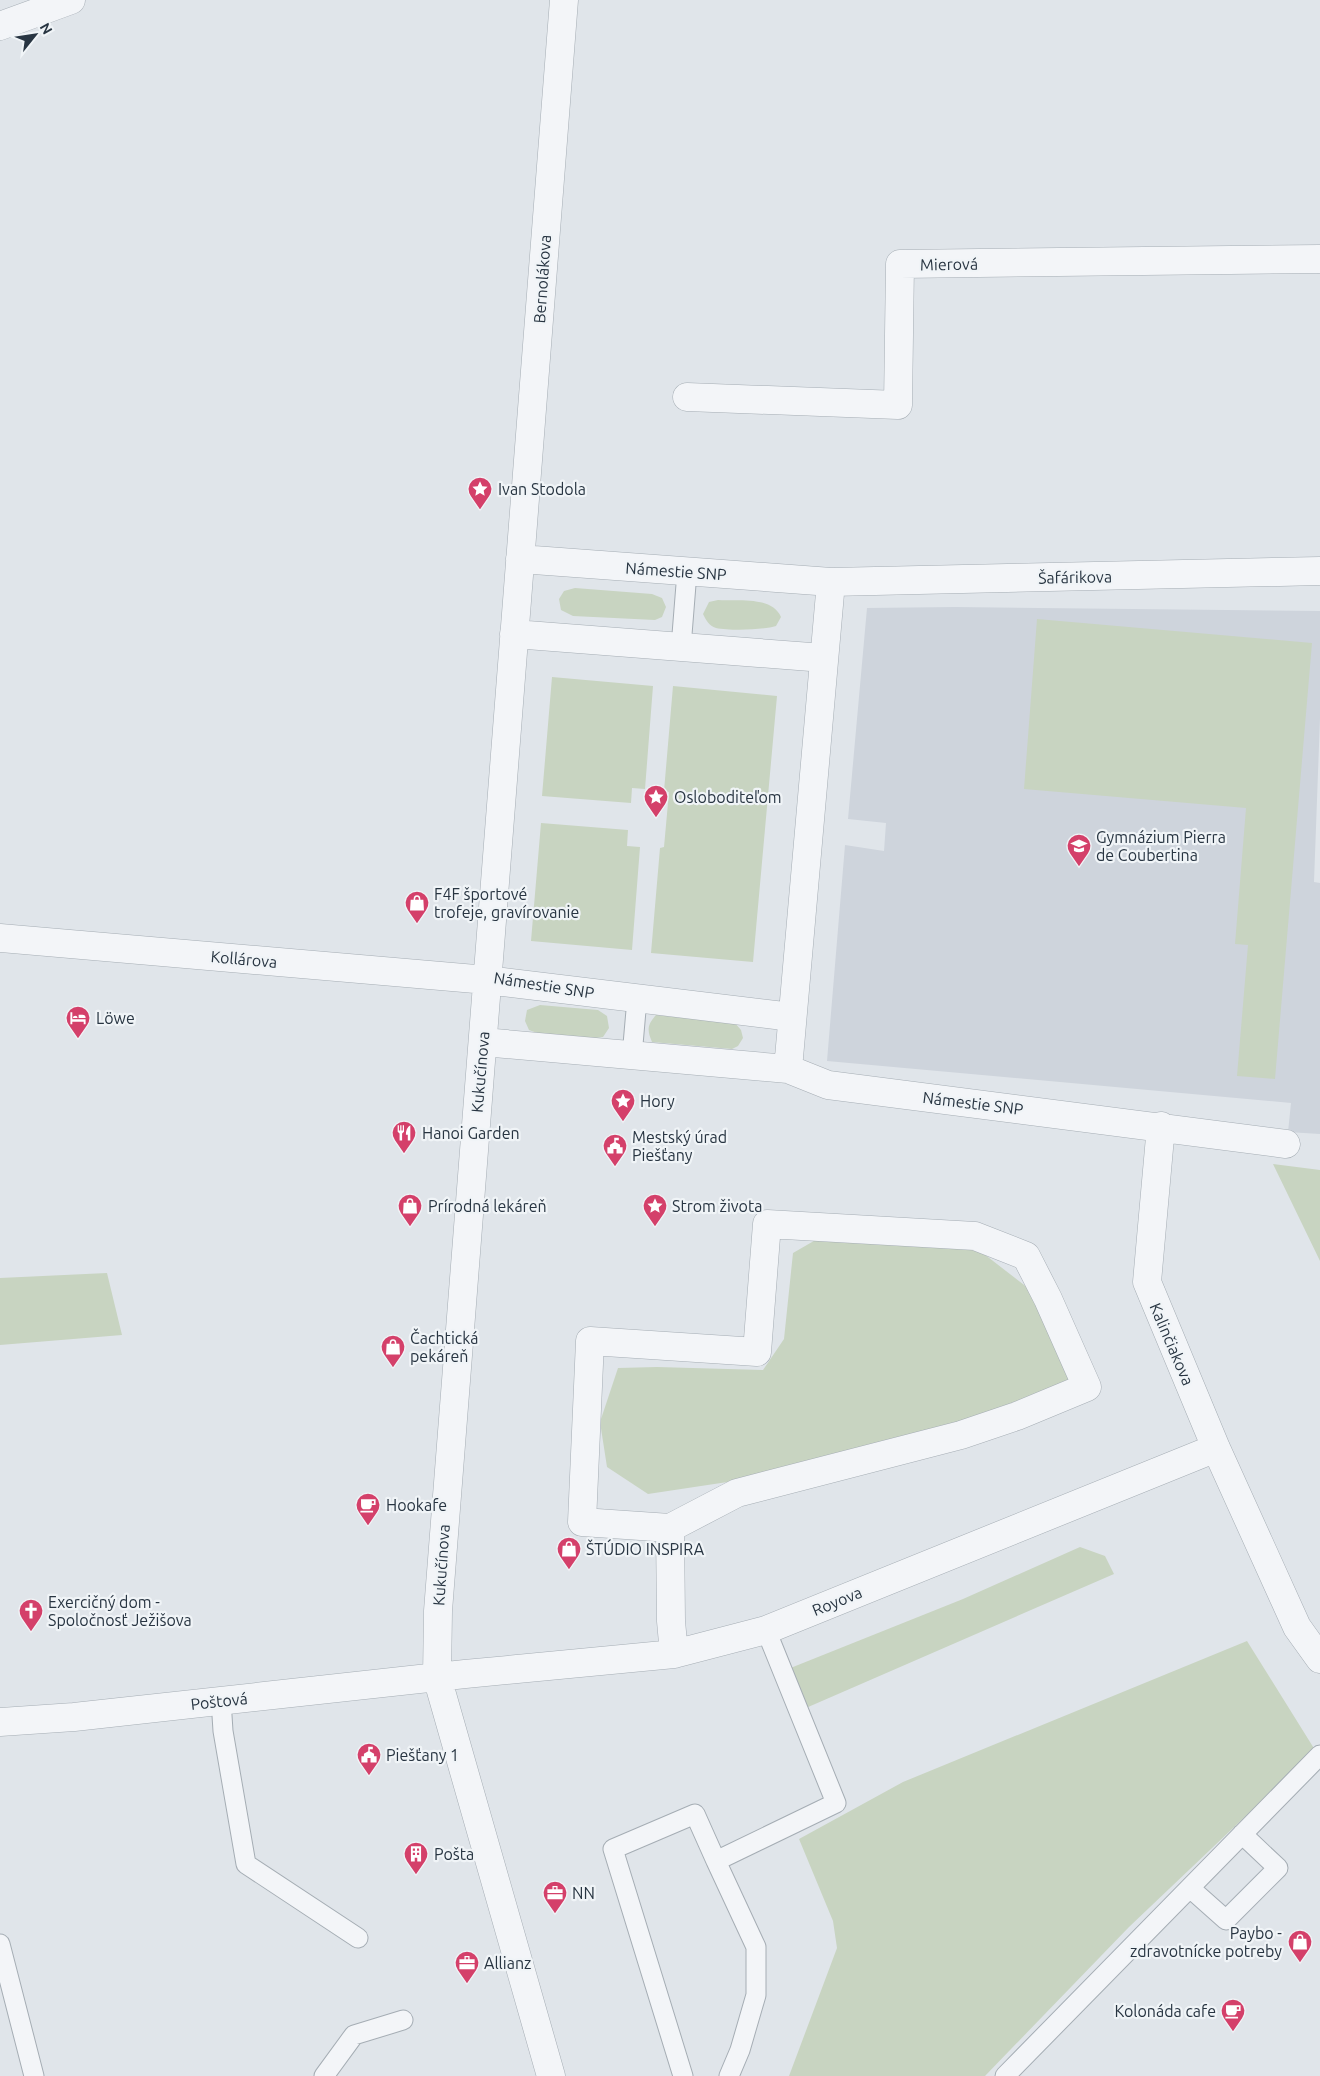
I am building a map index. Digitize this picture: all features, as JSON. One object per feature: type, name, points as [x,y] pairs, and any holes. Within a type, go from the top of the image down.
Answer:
[{"type":"street","points":[[0,26],[71,0]]},
{"type":"street","name":"Bernolákova","points":[[520,559],[564,0]]},
{"type":"street","name":"Mierová","points":[[687,397],[898,406],[900,264],[1320,259]]},
{"type":"street","name":"Námestie SNP","points":[[792,1017],[487,980],[520,559],[831,582]]},
{"type":"street","name":"Šafárikova","points":[[831,582],[1320,571]]},
{"type":"street","points":[[788,1069],[831,582]]},
{"type":"street","points":[[514,634],[824,658]]},
{"type":"street","name":"Kollárova","points":[[0,938],[487,980]]},
{"type":"street","name":"Kukučínova","points":[[487,980],[438,1611],[437,1677],[552,2076]]},
{"type":"street","name":"Námestie SNP","points":[[483,1042],[788,1069],[828,1085],[1161,1126]]},
{"type":"street","points":[[1161,1126],[1286,1144]]},
{"type":"street","name":"Kalinčiakova","points":[[1161,1126],[1147,1282],[1216,1448],[1298,1627],[1320,1659]]},
{"type":"street","points":[[767,1224],[975,1236],[1026,1256],[1048,1299],[1087,1387],[1017,1416],[961,1435],[737,1493],[670,1528],[582,1522],[590,1341],[757,1352],[767,1224]]},
{"type":"street","name":"Royova","points":[[437,1677],[674,1654],[766,1630],[1216,1448]]},
{"type":"street","points":[[670,1528],[671,1621],[674,1654]]},
{"type":"street","name":"Poštová","points":[[0,1722],[74,1717],[437,1677]]},
{"type":"lane","points":[[681,647],[687,572]]},
{"type":"lane","points":[[632,1056],[637,999]]},
{"type":"lane","points":[[716,1861],[836,1803],[766,1630]]},
{"type":"lane","points":[[221,1700],[223,1731],[246,1864],[358,1938]]},
{"type":"lane","points":[[1005,2076],[1320,1755]]},
{"type":"lane","points":[[683,2076],[613,1849],[695,1814],[756,1946],[756,1994],[740,2050],[729,2076]]},
{"type":"lane","points":[[1190,1888],[1226,1920],[1278,1868],[1242,1834]]},
{"type":"lane","points":[[0,1944],[34,2076]]},
{"type":"lane","points":[[324,2076],[354,2035],[403,2020]]},
{"type":"shaded area","name":"Gymnázium Pierra de Coubertina","points":[[955,607],[1320,611],[1320,718],[1314,882],[1320,883],[1320,1134],[1288,1132],[1291,1103],[827,1061],[845,845],[884,851],[886,823],[848,819],[867,608]]},
{"type":"green space","points":[[575,588],[652,594],[662,598],[666,607],[662,617],[655,620],[573,616],[561,610],[559,599],[564,591]]},
{"type":"green space","points":[[744,600],[762,603],[777,610],[781,617],[776,626],[771,627],[738,630],[716,628],[707,621],[703,614],[709,602]]},
{"type":"green space","points":[[1037,619],[1312,643],[1275,1079],[1237,1076],[1248,945],[1235,944],[1246,808],[1024,789]]},
{"type":"green space","points":[[552,677],[653,686],[645,789],[632,788],[631,803],[542,796]]},
{"type":"green space","points":[[673,686],[777,696],[753,962],[651,953],[660,848],[664,847],[669,792],[664,791]]},
{"type":"green space","points":[[541,823],[628,830],[627,846],[640,847],[632,950],[531,941]]},
{"type":"green space","points":[[540,1005],[598,1010],[607,1016],[609,1028],[603,1037],[595,1038],[537,1033],[529,1030],[525,1021],[527,1010]]},
{"type":"green space","points":[[656,1015],[735,1023],[741,1030],[743,1038],[738,1046],[732,1049],[652,1042],[649,1028]]},
{"type":"green space","points":[[1273,1164],[1320,1170],[1320,1261]]},
{"type":"green space","points":[[819,1238],[975,1247],[1037,1295],[1075,1383],[968,1424],[754,1478],[648,1494],[607,1467],[600,1422],[618,1368],[657,1367],[763,1370],[784,1339],[793,1253]]},
{"type":"green space","points":[[107,1273],[122,1335],[0,1345],[0,1278]]},
{"type":"green space","points":[[1080,1547],[1105,1556],[1114,1574],[799,1711],[783,1671],[963,1599]]},
{"type":"green space","points":[[1247,1641],[1315,1750],[1129,1927],[985,2076],[789,2076],[837,1948],[833,1921],[799,1839],[903,1782]]},
{"type":"place","name":"Ivan Stodola","points":[[480,510]]},
{"type":"place","name":"Osloboditeľom","points":[[656,818]]},
{"type":"place","name":"Gymnázium Pierra de Coubertina","points":[[1079,867]]},
{"type":"place","name":"F4F športové trofeje, gravírovanie","points":[[417,924]]},
{"type":"place","name":"Löwe","points":[[78,1039]]},
{"type":"place","name":"Hory","points":[[623,1122]]},
{"type":"place","name":"Hanoi Garden","points":[[404,1154]]},
{"type":"place","name":"Mestský úrad Piešťany","points":[[615,1167]]},
{"type":"place","name":"Prírodná lekáreň","points":[[410,1227]]},
{"type":"place","name":"Strom života","points":[[655,1227]]},
{"type":"place","name":"Čachtická pekáreň","points":[[393,1368]]},
{"type":"place","name":"Hookafe","points":[[368,1526]]},
{"type":"place","name":"ŠTÚDIO INSPIRA","points":[[569,1570]]},
{"type":"place","name":"Exercičný dom - Spoločnosť Ježišova","points":[[31,1632]]},
{"type":"place","name":"Piešťany 1","points":[[369,1776]]},
{"type":"place","name":"Pošta","points":[[416,1875]]},
{"type":"place","name":"NN","points":[[555,1914]]},
{"type":"place","name":"Paybo - zdravotnícke potreby","points":[[1300,1963]]},
{"type":"place","name":"Allianz","points":[[467,1984]]},
{"type":"place","name":"Kolonáda cafe","points":[[1233,2032]]}]
